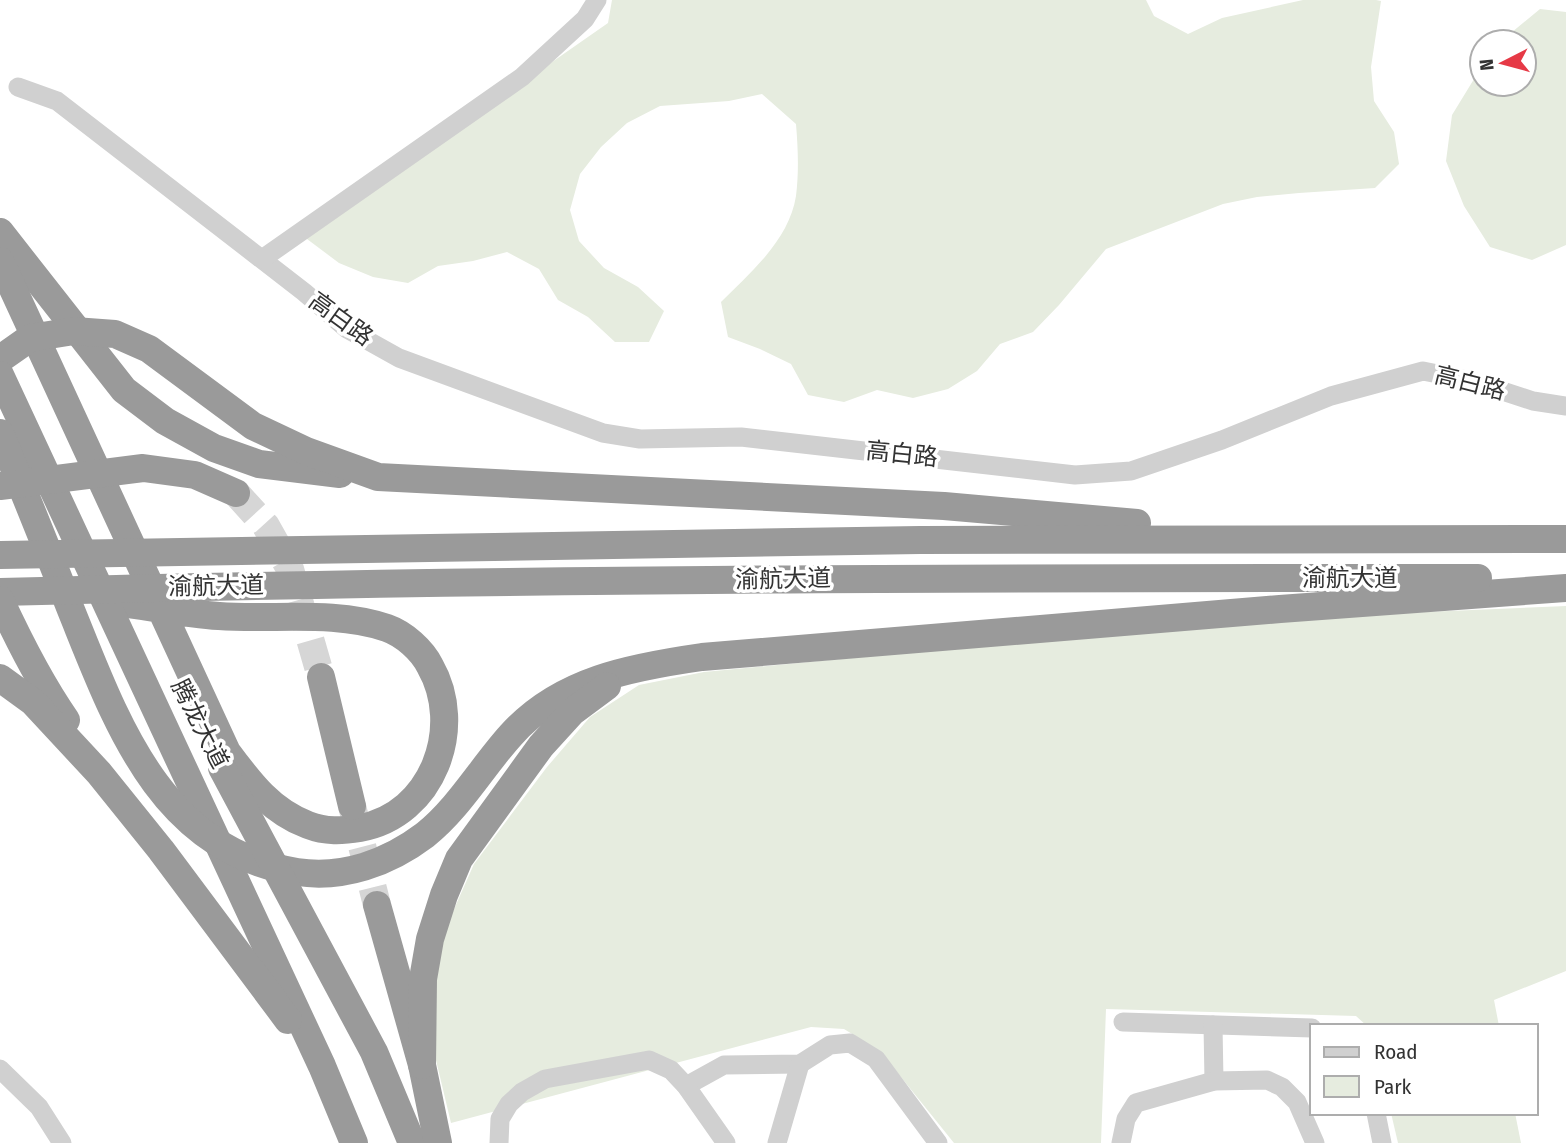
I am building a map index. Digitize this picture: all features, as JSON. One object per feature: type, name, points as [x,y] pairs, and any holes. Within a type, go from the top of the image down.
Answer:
[{"type":"highway","points":[[0,232],[124,390],[165,421],[214,448],[259,464],[303,471],[378,477],[944,506],[1324,540]]},
{"type":"highway","points":[[0,261],[228,752],[253,788],[276,808],[309,826],[337,832],[371,826],[399,813],[422,793],[439,758],[446,719],[439,681],[423,652],[390,629],[351,619],[218,616],[37,591]]},
{"type":"highway","name":"腾龙大道","points":[[0,299],[201,730],[374,1052],[409,1134]]},
{"type":"highway","points":[[0,359],[30,338],[74,331],[115,334],[149,349],[253,426],[306,451],[378,477]]},
{"type":"highway","name":"腾龙大道","points":[[0,375],[322,1066],[354,1143]]},
{"type":"highway","points":[[0,433],[114,716],[139,761],[172,804],[205,834],[247,858],[282,869],[317,874],[356,870],[392,857],[426,834],[452,807],[512,733],[556,696],[594,680],[647,665],[757,652],[1566,588]]},
{"type":"highway","points":[[0,486],[143,468],[195,475],[236,493]]},
{"type":"highway","name":"渝航大道","points":[[0,555],[920,540],[1566,539]]},
{"type":"highway","name":"渝航大道","points":[[0,592],[205,585],[918,578],[1566,578]]},
{"type":"highway","points":[[0,600],[16,635],[54,702],[322,1066]]},
{"type":"highway","points":[[422,1065],[423,979],[430,939],[459,859],[541,746],[572,712],[599,691],[647,665]]},
{"type":"highway","points":[[321,677],[352,806]]},
{"type":"highway","points":[[0,678],[33,702],[99,773],[161,849]]},
{"type":"highway","points":[[377,905],[422,1065],[439,1143]]},
{"type":"street","points":[[262,259],[522,77],[585,19],[597,0]]},
{"type":"street","name":"高白路","points":[[18,88],[57,101],[262,259],[347,329],[399,358],[603,433],[640,439],[741,436],[1075,475],[1131,471],[1222,440],[1331,396],[1423,371],[1472,381],[1533,401],[1566,406]]},
{"type":"street","points":[[1123,1022],[1310,1028]]},
{"type":"street","points":[[1213,1025],[1214,1081]]},
{"type":"street","points":[[686,1086],[724,1065],[800,1064],[830,1045],[850,1043],[876,1059],[938,1143]]},
{"type":"street","points":[[499,1143],[500,1119],[509,1104],[522,1092],[545,1079],[649,1060],[671,1069],[726,1143]]},
{"type":"street","points":[[777,1143],[800,1064]]},
{"type":"street","points":[[0,1069],[38,1107],[62,1143]]},
{"type":"street","points":[[1121,1143],[1126,1119],[1136,1103],[1214,1081],[1267,1080],[1282,1087],[1297,1102],[1315,1143]]},
{"type":"street","points":[[1376,1115],[1382,1143]]},
{"type":"green space","points":[[612,0],[1146,0],[1154,16],[1188,34],[1222,18],[1303,0],[1381,1],[1371,67],[1374,101],[1394,132],[1399,164],[1375,188],[1257,197],[1223,204],[1106,249],[1033,332],[1000,344],[977,371],[948,389],[913,398],[877,390],[844,402],[808,395],[791,364],[728,337],[721,302],[756,267],[777,241],[786,227],[796,196],[796,124],[762,94],[729,101],[660,106],[627,123],[601,147],[580,174],[570,210],[579,241],[604,268],[638,287],[664,311],[649,342],[615,342],[588,317],[558,300],[539,269],[507,252],[438,266],[408,283],[373,277],[339,263],[303,236],[608,23]]},
{"type":"green space","points":[[1540,9],[1566,12],[1566,245],[1532,260],[1490,247],[1464,206],[1446,161],[1452,115],[1468,89],[1468,98],[1538,98],[1538,28],[1517,28]]},
{"type":"green space","points":[[1566,606],[1566,971],[1494,1000],[1499,1024],[1365,1024],[1356,1016],[1106,1009],[1101,1143],[954,1143],[880,1051],[844,1029],[811,1027],[451,1123],[435,1056],[435,982],[443,934],[474,864],[547,767],[590,717],[639,685],[704,672],[1261,619]]},
{"type":"green space","points":[[1391,1115],[1515,1115],[1521,1143],[1398,1143]]},
{"type":"tunnel","points":[[236,493],[266,526],[290,569],[321,677]]},
{"type":"tunnel","points":[[352,806],[377,905]]}]
